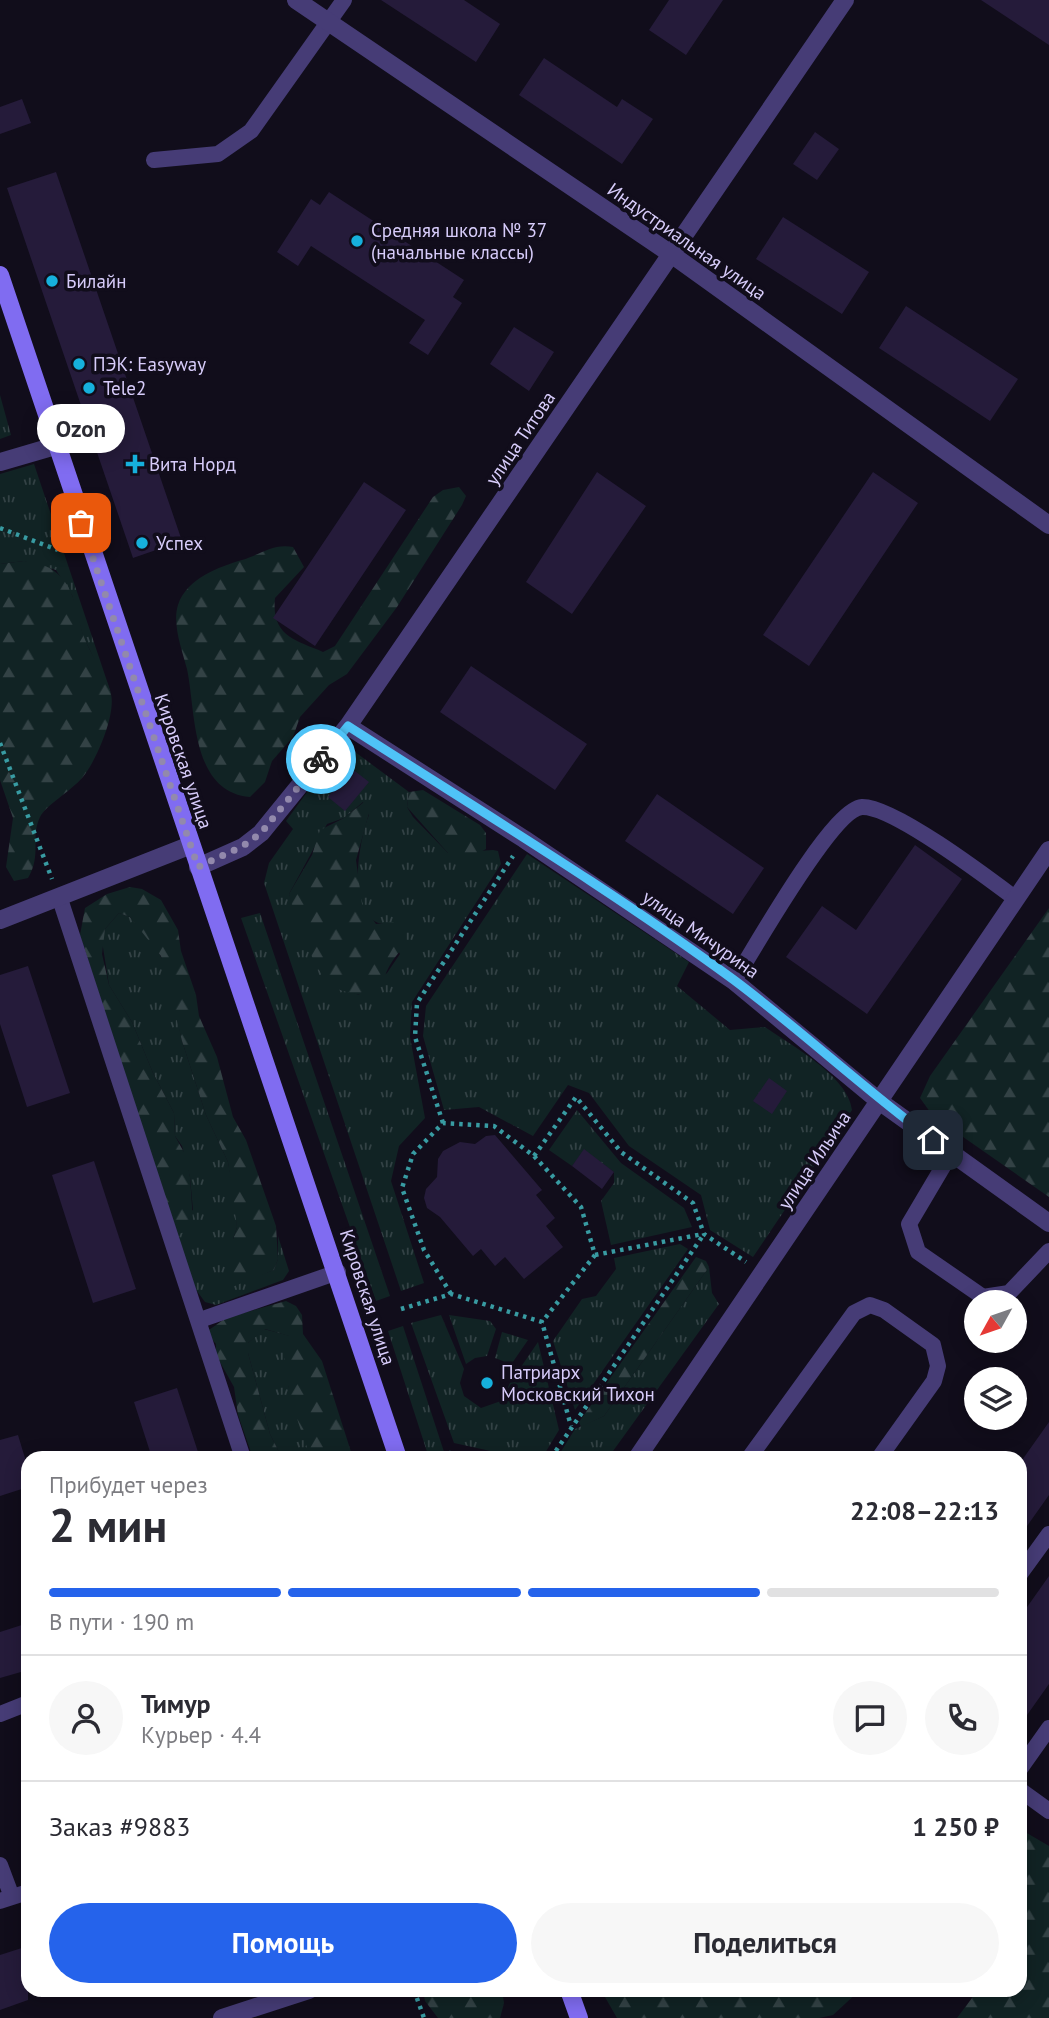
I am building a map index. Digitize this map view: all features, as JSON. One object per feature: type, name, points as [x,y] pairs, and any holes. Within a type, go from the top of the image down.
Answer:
[{"type":"main road","name":"Кировская улица","points":[[0,275],[55,446],[338,1272],[396,1451]]},
{"type":"main road","points":[[572,1997],[579,2018]]},
{"type":"street","name":"Индустриальная улица","points":[[296,0],[671,254],[1049,525]]},
{"type":"street","name":"улица Титова","points":[[198,867],[243,846],[261,833],[348,726],[845,0]]},
{"type":"street","points":[[0,462],[55,446]]},
{"type":"street","name":"улица Мичурина","points":[[348,726],[524,839],[734,981],[879,1101],[1049,1223]]},
{"type":"street","points":[[0,920],[60,899],[191,845]]},
{"type":"street","name":"улица Ильича","points":[[642,1451],[1049,850]]},
{"type":"street","points":[[222,2018],[287,1997]]},
{"type":"lane","points":[[154,160],[218,154],[251,131],[331,22],[344,0]]},
{"type":"lane","points":[[734,981],[798,877],[842,817],[860,807],[882,811],[978,870],[1016,899]]},
{"type":"lane","points":[[60,899],[241,1451]]},
{"type":"lane","points":[[951,1153],[909,1224],[918,1252],[983,1297],[1009,1293],[1049,1251]]},
{"type":"lane","points":[[200,1320],[338,1272]]},
{"type":"lane","points":[[754,1451],[854,1313],[870,1305],[884,1310],[933,1345],[938,1366],[934,1381],[884,1451]]},
{"type":"lane","points":[[1027,1564],[1049,1534]]},
{"type":"lane","points":[[0,1714],[21,1706]]},
{"type":"lane","points":[[1027,1759],[1049,1728]]},
{"type":"lane","points":[[1027,1795],[1049,1811]]},
{"type":"lane","points":[[0,1865],[6,1899]]},
{"type":"path","points":[[0,528],[58,550]]},
{"type":"path","points":[[0,743],[60,899]]},
{"type":"path","points":[[443,1124],[415,1037],[417,1003],[524,839]]},
{"type":"path","points":[[534,1156],[576,1097],[621,1152],[693,1203],[704,1234],[763,1273]]},
{"type":"path","points":[[451,1294],[424,1250],[402,1188],[413,1154],[443,1124],[494,1126],[534,1156],[581,1207],[595,1255]]},
{"type":"path","points":[[542,1322],[595,1255],[704,1234]]},
{"type":"path","points":[[555,1451],[704,1234]]},
{"type":"path","points":[[401,1309],[451,1294],[542,1322]]},
{"type":"path","points":[[542,1322],[571,1426]]},
{"type":"path","points":[[416,1997],[424,2018]]},
{"type":"green space","points":[[0,395],[11,435],[0,439]]},
{"type":"green space","points":[[34,464],[111,693],[83,636],[72,595],[56,570],[24,561],[0,564],[0,474]]},
{"type":"green space","points":[[459,487],[466,496],[462,505],[397,607],[347,674],[329,685],[300,717],[293,737],[272,761],[265,782],[250,797],[230,792],[216,781],[199,747],[187,669],[177,629],[176,612],[182,596],[196,581],[224,566],[273,548],[293,547],[304,567],[275,598],[277,621],[281,629],[294,640],[323,652],[335,646],[433,497],[443,490]]},
{"type":"green space","points":[[24,561],[49,568],[65,582],[87,644],[105,677],[112,703],[108,726],[93,761],[78,783],[40,817],[32,869],[28,878],[14,881],[6,867],[13,818],[0,780],[0,564]]},
{"type":"green space","points":[[343,743],[409,792],[407,807],[413,817],[448,853],[498,851],[501,864],[412,1002],[410,1037],[425,1118],[399,1146],[391,1181],[424,1283],[401,1291],[264,883],[269,863],[293,829],[286,821]],"holes":[[[363,802],[369,815],[359,860],[359,895],[364,910],[372,920],[385,924],[400,954],[387,973],[359,995],[351,992],[312,956],[289,894],[327,824],[344,818]]]},
{"type":"green space","points":[[423,790],[480,825],[486,833],[486,849],[471,857],[448,853],[407,807],[409,792]]},
{"type":"green space","points":[[364,802],[371,806],[356,860],[362,904],[376,924],[393,922],[406,940],[380,986],[367,996],[339,989],[325,978],[306,942],[289,894],[312,855],[320,830],[344,818]]},
{"type":"green space","points":[[527,854],[689,962],[677,986],[730,1030],[765,1027],[830,1074],[848,1098],[852,1110],[753,1257],[710,1230],[701,1195],[629,1146],[589,1093],[568,1085],[533,1136],[479,1107],[444,1110],[423,1036],[426,1006]]},
{"type":"green space","points":[[130,887],[142,889],[161,900],[178,930],[199,1016],[217,1057],[233,1117],[246,1140],[276,1226],[278,1259],[274,1270],[230,1288],[225,1277],[225,1264],[237,1227],[228,1162],[206,1115],[182,1041],[161,956],[130,917],[119,913],[105,929],[102,954],[109,985],[132,1022],[153,1073],[174,1113],[175,1136],[186,1156],[193,1221],[187,1232],[176,1234],[80,935],[85,908],[107,894]]},
{"type":"green space","points":[[1049,908],[1049,1197],[933,1116],[920,1098],[930,1076]]},
{"type":"green space","points":[[119,913],[130,917],[155,945],[166,967],[182,1041],[206,1115],[228,1162],[237,1227],[233,1239],[241,1282],[274,1270],[278,1259],[278,1236],[289,1271],[283,1280],[216,1305],[205,1302],[191,1283],[169,1224],[193,1210],[190,1177],[182,1146],[175,1136],[174,1113],[153,1073],[132,1022],[109,985],[102,941],[105,929]]},
{"type":"green space","points":[[260,913],[390,1296],[376,1301],[241,918]]},
{"type":"green space","points":[[577,1110],[621,1163],[684,1208],[692,1227],[611,1245],[601,1201],[614,1183],[614,1172],[584,1150],[572,1166],[549,1150]]},
{"type":"green space","points":[[680,1244],[688,1249],[575,1410],[553,1341],[582,1299],[596,1296],[616,1269],[614,1258]]},
{"type":"green space","points":[[696,1257],[706,1261],[709,1267],[604,1416],[581,1427],[579,1422]]},
{"type":"green space","points":[[709,1267],[712,1293],[719,1304],[613,1451],[561,1451],[575,1429],[604,1416]]},
{"type":"green space","points":[[286,1301],[296,1306],[302,1315],[303,1334],[322,1361],[351,1451],[309,1451],[287,1380],[285,1349],[289,1336],[265,1329],[248,1343],[248,1353],[270,1434],[278,1451],[251,1451],[238,1415],[234,1387],[216,1355],[216,1344],[206,1332],[226,1318]]},
{"type":"green space","points":[[441,1315],[464,1369],[460,1383],[464,1396],[481,1408],[501,1401],[538,1342],[559,1430],[546,1451],[490,1451],[454,1443],[411,1323]]},
{"type":"green space","points":[[449,1315],[490,1321],[496,1329],[487,1356],[475,1358],[466,1364]]},
{"type":"green space","points":[[403,1326],[444,1451],[427,1451],[388,1331]]},
{"type":"green space","points":[[264,1329],[290,1336],[288,1385],[309,1451],[278,1451],[270,1434],[248,1353],[248,1343]]},
{"type":"green space","points":[[502,1332],[528,1340],[508,1369],[503,1361],[495,1358]]},
{"type":"green space","points":[[1027,1833],[1049,1846],[1049,2018],[957,2018],[973,1997],[1027,1997]]},
{"type":"green space","points":[[424,1997],[503,1997],[504,2003],[500,2018],[438,2018]]},
{"type":"green space","points":[[605,1997],[852,1997],[833,2015],[819,2018],[617,2018]]},
{"type":"building","points":[[381,0],[464,0],[500,24],[476,62]]},
{"type":"building","points":[[669,0],[723,0],[686,55],[649,30]]},
{"type":"building","points":[[981,0],[1049,0],[1049,45]]},
{"type":"building","points":[[544,58],[617,107],[622,99],[653,119],[622,164],[519,95]]},
{"type":"building","points":[[22,99],[31,123],[0,134],[0,107]]},
{"type":"building","points":[[815,132],[839,149],[817,180],[793,164]]},
{"type":"building","points":[[56,172],[182,541],[133,558],[7,188]]},
{"type":"building","points":[[329,192],[464,280],[453,297],[462,303],[428,355],[409,343],[425,320],[311,246],[298,266],[277,252],[311,199],[320,205]]},
{"type":"building","points":[[783,217],[869,272],[842,314],[756,259]]},
{"type":"building","points":[[906,306],[1018,379],[990,421],[879,348]]},
{"type":"building","points":[[514,327],[554,352],[529,391],[490,364]]},
{"type":"building","points":[[597,472],[646,506],[572,614],[526,582]]},
{"type":"building","points":[[873,472],[918,503],[809,666],[763,635]]},
{"type":"building","points":[[364,482],[406,510],[315,646],[273,618]]},
{"type":"building","points":[[471,666],[587,744],[555,790],[440,712]]},
{"type":"building","points":[[351,768],[369,782],[345,811],[328,797]]},
{"type":"building","points":[[657,794],[764,868],[733,914],[625,841]]},
{"type":"building","points":[[915,845],[962,879],[867,1014],[786,957],[822,906],[856,930]]},
{"type":"building","points":[[28,966],[70,1093],[27,1107],[0,1024],[0,975]]},
{"type":"building","points":[[769,1078],[787,1091],[772,1114],[753,1101]]},
{"type":"building","points":[[495,1135],[542,1190],[536,1195],[555,1218],[546,1226],[563,1247],[524,1279],[505,1257],[495,1266],[481,1249],[473,1256],[440,1217],[427,1208],[424,1198],[426,1189],[437,1177],[438,1159],[443,1151],[460,1142],[475,1144],[486,1136]]},
{"type":"building","points":[[584,1149],[614,1172],[602,1189],[572,1166]]},
{"type":"building","points":[[94,1161],[136,1289],[93,1303],[52,1175]]},
{"type":"building","points":[[177,1388],[198,1451],[150,1451],[134,1402]]},
{"type":"building","points":[[1049,1422],[1049,1495],[1027,1526],[1027,1453]]},
{"type":"building","points":[[18,1435],[23,1451],[21,1489],[0,1496],[0,1440]]},
{"type":"building","points":[[1049,1576],[1049,1684],[1027,1715],[1027,1607]]},
{"type":"building","points":[[21,1625],[21,1672],[0,1678],[0,1632]]},
{"type":"building","points":[[21,1948],[21,1997],[28,1997],[28,2000],[0,2010],[0,1955]]},
{"type":"way so far","points":[[81,523],[198,867],[243,846],[261,833],[321,759]]},
{"type":"place","name":"Средняя школа № 37 (начальные классы)","points":[[357,241]]},
{"type":"place","name":"Билайн","points":[[52,281]]},
{"type":"place","name":"ПЭК: Easyway","points":[[79,364]]},
{"type":"place","name":"Tele2","points":[[89,388]]},
{"type":"place","name":"Вита Норд","points":[[135,464]]},
{"type":"place","name":"Ozon","points":[[81,523]]},
{"type":"place","name":"Успех","points":[[142,543]]},
{"type":"place","name":"Патриарх Московский Тихон","points":[[487,1383]]},
{"type":"route","points":[[321,759],[348,726],[524,839],[734,981],[879,1101],[933,1140]]}]
